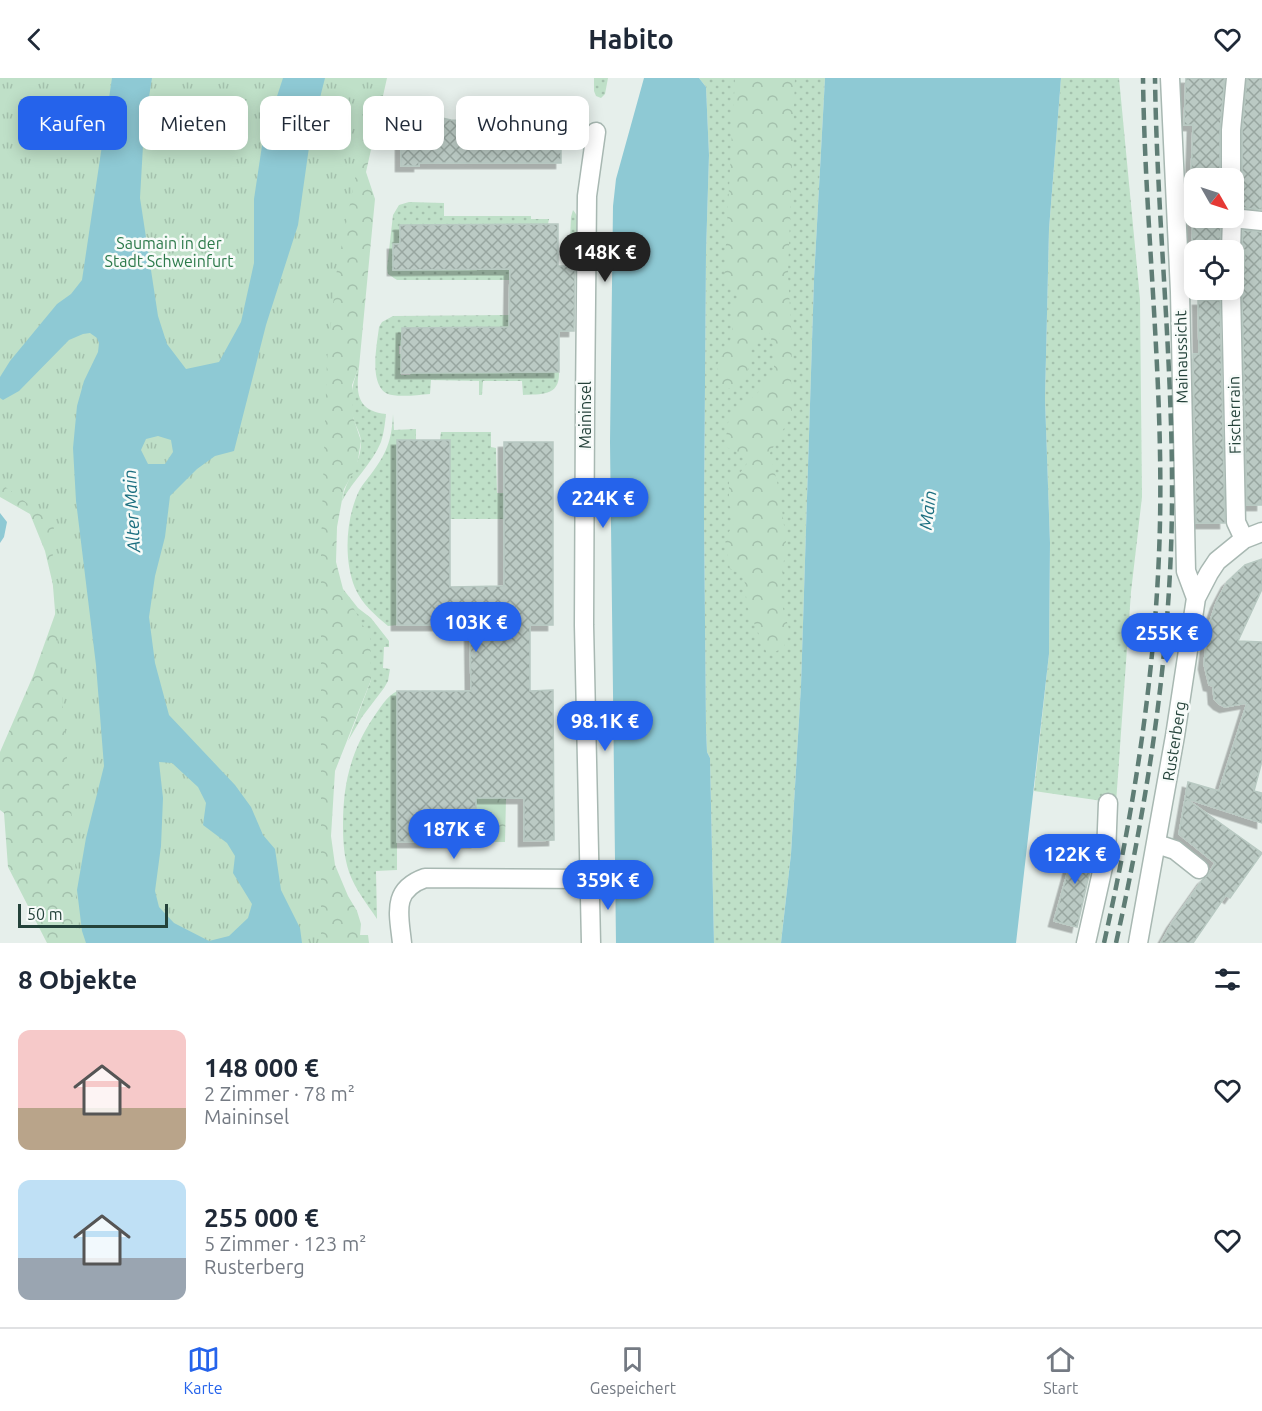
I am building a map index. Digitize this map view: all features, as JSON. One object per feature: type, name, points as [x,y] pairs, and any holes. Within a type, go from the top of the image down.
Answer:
[{"type":"street","name":"Mainaussicht","points":[[1170,78],[1180,292],[1186,572],[1196,598]]},
{"type":"street","points":[[1231,168],[1231,130],[1236,78]]},
{"type":"street","name":"Maininsel","points":[[591,943],[584,625],[585,405],[587,196],[596,132]]},
{"type":"street","points":[[1244,219],[1262,221]]},
{"type":"street","name":"Fischerrain","points":[[1231,300],[1236,522],[1244,538]]},
{"type":"street","name":"Rusterberg","points":[[1137,943],[1176,736],[1196,598],[1217,561],[1244,538],[1262,532]]},
{"type":"street","points":[[1086,943],[1106,854],[1108,803]]},
{"type":"street","points":[[1157,844],[1175,850],[1199,869]]},
{"type":"street","points":[[402,943],[399,903],[404,891],[413,882],[425,878],[590,879]]},
{"type":"green space","name":"Saumain in der Stadt Schweinfurt","points":[[0,78],[375,78],[371,96],[363,96],[363,138],[337,269],[327,360],[321,547],[321,943],[77,943],[75,857],[52,574],[54,523],[0,483]]},
{"type":"green space","points":[[333,78],[387,78],[383,96],[363,96],[363,150],[371,150],[366,172],[375,199],[359,367],[352,385],[353,417],[361,441],[357,466],[344,489],[337,527],[336,562],[343,589],[370,638],[371,680],[335,771],[331,836],[335,865],[357,911],[361,924],[360,935],[368,935],[369,943],[308,943],[331,150],[351,150],[351,96],[332,96]]},
{"type":"green space","points":[[594,78],[608,78],[605,94],[601,98],[596,96],[594,91]]},
{"type":"green space","points":[[699,78],[825,78],[814,279],[801,686],[791,854],[781,943],[714,943],[710,758],[707,752],[706,729],[704,516],[709,155],[706,87]]},
{"type":"green space","points":[[735,78],[795,78],[788,274],[792,342],[792,414],[770,453],[780,494],[786,541],[780,598],[789,629],[784,647],[768,656],[747,606],[744,575],[730,569],[725,539],[735,521],[729,504],[729,474],[740,473],[751,458],[726,447],[727,424],[742,403],[755,396],[774,373],[774,349],[769,332],[751,346],[748,371],[732,388],[721,388],[717,365],[733,335],[731,314],[738,295],[724,280]]},
{"type":"green space","points":[[1061,78],[1119,78],[1140,299],[1142,497],[1131,592],[1116,803],[1034,791],[1049,654],[1050,543],[1045,399],[1049,229]]},
{"type":"green space","points":[[409,202],[444,203],[444,216],[531,216],[531,219],[549,219],[548,224],[393,244],[393,270],[509,269],[509,280],[397,280],[388,274],[387,268],[393,215],[399,205]]},
{"type":"green space","points":[[573,210],[579,221],[580,243],[576,262],[569,262],[571,217]]},
{"type":"green space","points":[[32,257],[102,943],[47,943],[8,867],[4,813],[0,810],[0,752],[33,676],[58,606],[45,551],[30,514],[0,497],[0,381]]},
{"type":"green space","points":[[509,315],[509,327],[399,346],[401,375],[411,373],[559,372],[553,390],[543,394],[523,395],[522,381],[483,381],[482,395],[479,395],[479,381],[431,380],[430,394],[401,396],[384,392],[379,385],[375,366],[379,327],[382,322],[393,316]]},
{"type":"green space","points":[[359,367],[360,399],[369,409],[386,414],[382,439],[377,450],[342,501],[360,452],[360,437],[351,404],[353,386]]},
{"type":"green space","points":[[393,414],[394,430],[416,429],[416,440],[397,440],[397,625],[388,626],[365,604],[355,588],[349,564],[348,538],[355,500],[386,450],[392,430]]},
{"type":"green space","points":[[441,432],[491,432],[491,447],[496,448],[497,493],[504,493],[504,519],[450,519],[450,440],[440,440]]},
{"type":"green space","points":[[343,589],[389,641],[389,647],[384,647],[383,668],[390,669],[384,688],[362,717],[348,741],[371,680]]},
{"type":"green space","points":[[397,691],[397,870],[376,871],[377,919],[358,890],[347,866],[343,837],[344,797],[353,757],[365,731],[381,707]]},
{"type":"green space","points":[[476,798],[506,798],[505,842],[476,842]]},
{"type":"water","name":"Alter Main","points":[[112,78],[152,78],[149,96],[139,96],[139,150],[143,150],[140,198],[158,316],[167,344],[186,369],[219,362],[241,322],[254,263],[254,199],[261,150],[309,150],[298,225],[266,325],[234,451],[215,456],[197,469],[170,496],[165,537],[155,576],[149,617],[155,663],[169,715],[235,785],[251,807],[263,835],[275,849],[281,890],[300,928],[302,943],[86,943],[82,931],[77,890],[86,838],[104,766],[96,665],[76,501],[73,448],[77,406],[84,381],[98,352],[97,338],[90,333],[69,340],[19,391],[3,400],[0,398],[0,377],[10,361],[57,304],[71,294],[82,280],[101,150],[127,150],[127,96],[109,96]],"holes":[[[158,436],[171,440],[173,452],[165,464],[148,464],[141,450],[146,439]],[[159,762],[172,763],[198,787],[206,803],[203,825],[227,843],[235,856],[233,873],[252,904],[248,918],[229,936],[209,941],[174,923],[159,907],[155,891],[161,846],[163,798]]]},
{"type":"water","points":[[283,78],[325,78],[320,96],[277,96]]},
{"type":"water","points":[[644,78],[699,78],[706,87],[709,155],[704,516],[706,729],[707,752],[710,758],[714,943],[616,943],[610,442],[613,206],[616,179]]},
{"type":"water","name":"Main","points":[[825,78],[1061,78],[1049,229],[1045,399],[1050,543],[1049,654],[1016,943],[781,943],[791,854],[801,686],[814,279]]},
{"type":"water","points":[[0,513],[7,522],[4,537],[0,543]]},
{"type":"building","points":[[1186,78],[1225,78],[1220,129],[1220,168],[1191,168],[1193,125],[1184,125]]},
{"type":"building","points":[[1247,78],[1262,78],[1262,210],[1244,208],[1242,131]]},
{"type":"building","points":[[444,118],[456,120],[456,150],[561,150],[561,163],[419,163],[419,166],[401,166],[401,150],[444,150]]},
{"type":"building","points":[[558,224],[558,266],[575,266],[574,331],[559,331],[559,372],[401,373],[402,328],[509,327],[510,269],[393,270],[393,244],[400,244],[400,225]]},
{"type":"building","points":[[1193,228],[1221,228],[1220,240],[1192,240]]},
{"type":"building","points":[[1243,230],[1262,232],[1262,505],[1247,505],[1242,300],[1244,300],[1245,250]]},
{"type":"building","points":[[1198,300],[1220,300],[1225,523],[1196,523],[1193,354],[1199,354]]},
{"type":"building","points":[[397,440],[450,440],[450,587],[504,586],[504,442],[553,442],[553,625],[530,625],[530,691],[553,690],[554,840],[524,841],[524,798],[476,798],[476,842],[397,842],[397,691],[471,691],[470,625],[397,625]]},
{"type":"building","points":[[1262,559],[1262,589],[1238,641],[1262,642],[1262,761],[1254,791],[1262,793],[1262,823],[1185,798],[1188,782],[1219,791],[1247,703],[1225,707],[1214,699],[1213,686],[1209,685],[1204,664],[1208,628],[1216,603],[1227,582],[1245,565]]},
{"type":"building","points":[[1185,798],[1262,853],[1230,898],[1226,895],[1193,943],[1161,943],[1172,923],[1215,863],[1179,834]]},
{"type":"building","points":[[1076,842],[1093,846],[1092,848],[1095,849],[1077,927],[1054,921]]},
{"type":"railway","points":[[1104,943],[1135,787],[1149,681],[1158,575],[1159,411],[1143,78]]},
{"type":"railway","points":[[1116,943],[1128,889],[1156,724],[1171,559],[1172,450],[1155,78]]}]
